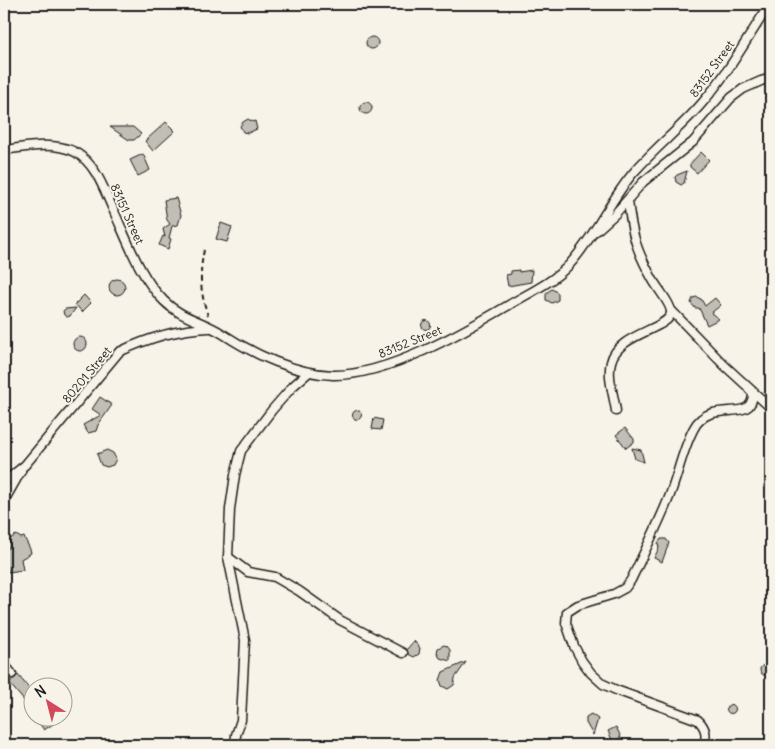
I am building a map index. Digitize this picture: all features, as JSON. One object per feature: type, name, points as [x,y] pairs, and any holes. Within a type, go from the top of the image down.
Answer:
[{"type":"street","name":"83152 Street","points":[[213,328],[232,341],[255,352],[308,373],[335,375],[362,371],[387,364],[441,342],[488,317],[553,278],[567,267],[591,236],[633,173],[701,104],[715,87],[770,4]]},
{"type":"street","name":"83152 Street","points":[[591,236],[628,200],[643,182],[693,142],[732,98],[743,89],[771,78]]},
{"type":"street","name":"83151 Street","points":[[4,150],[53,146],[74,152],[83,159],[93,168],[104,188],[136,261],[148,282],[165,302],[183,316],[213,328]]},
{"type":"street","points":[[628,200],[636,246],[653,281],[671,310],[753,393],[752,402],[743,410],[720,411],[702,418],[694,428],[686,444],[668,500],[631,580],[625,588],[614,594],[571,608],[566,616],[566,624],[582,661],[596,679],[616,690],[698,720],[706,734],[704,745]]},
{"type":"street","points":[[616,411],[610,368],[613,355],[625,342],[667,321],[671,315],[671,310]]},
{"type":"street","name":"80201 Street","points":[[4,482],[25,465],[119,352],[139,342],[175,332],[213,328]]},
{"type":"street","points":[[235,745],[241,720],[245,640],[228,557],[230,509],[235,475],[241,451],[272,410],[293,386],[308,373]]},
{"type":"street","points":[[749,390],[771,408]]},
{"type":"street","points":[[4,501],[25,465]]},
{"type":"street","points":[[228,557],[248,572],[275,578],[299,591],[340,620],[403,653]]},
{"type":"street","points":[[4,664],[12,674]]},
{"type":"path","points":[[204,250],[200,272],[203,300],[213,328]]},
{"type":"building","points":[[370,37],[374,37],[378,43],[374,49],[370,49],[366,45],[366,41]]},
{"type":"building","points":[[364,102],[368,102],[372,108],[368,114],[364,114],[360,110],[360,106]]},
{"type":"building","points":[[248,119],[253,122],[255,121],[257,129],[248,133],[243,132],[240,126]]},
{"type":"building","points":[[166,122],[175,131],[153,151],[145,141]]},
{"type":"building","points":[[110,127],[133,127],[141,134],[134,140],[129,140]]},
{"type":"building","points":[[701,152],[709,160],[697,173],[690,167],[690,164]]},
{"type":"building","points":[[143,154],[150,170],[138,176],[130,160]]},
{"type":"building","points":[[687,171],[684,183],[681,185],[676,182],[675,177],[677,175]]},
{"type":"building","points":[[176,198],[181,215],[178,225],[172,226],[168,249],[159,245],[163,236],[165,237],[163,229],[170,224],[167,220],[164,200]]},
{"type":"building","points":[[221,223],[232,227],[227,242],[216,239]]},
{"type":"building","points":[[519,270],[519,272],[532,270],[531,282],[508,286],[506,275],[511,274],[511,271]]},
{"type":"building","points":[[117,279],[125,287],[117,295],[109,287]]},
{"type":"building","points":[[552,289],[558,293],[558,300],[552,303],[546,300],[546,293]]},
{"type":"building","points":[[84,295],[91,303],[82,312],[75,304]]},
{"type":"building","points":[[693,298],[701,299],[705,306],[715,298],[721,305],[711,313],[719,319],[707,325],[699,308],[695,308],[691,303]]},
{"type":"building","points":[[76,308],[70,316],[64,315],[63,311],[65,309]]},
{"type":"building","points":[[426,320],[431,325],[426,330],[421,325]]},
{"type":"building","points":[[80,337],[85,339],[87,344],[85,349],[80,351],[75,349],[73,344],[75,339]]},
{"type":"building","points":[[100,397],[112,405],[96,431],[88,433],[83,425],[101,415],[92,409]]},
{"type":"building","points":[[357,410],[362,415],[357,420],[352,415]]},
{"type":"building","points":[[374,418],[383,420],[381,430],[372,429]]},
{"type":"building","points":[[625,428],[634,439],[634,442],[626,448],[616,435]]},
{"type":"building","points":[[632,448],[641,450],[644,462],[635,459]]},
{"type":"building","points":[[107,450],[113,453],[116,459],[113,465],[107,467],[101,465],[97,454]]},
{"type":"building","points":[[16,535],[21,538],[24,537],[31,553],[21,559],[23,570],[8,572],[4,559],[4,548],[9,548],[10,539]]},
{"type":"building","points":[[661,539],[666,539],[669,543],[662,562],[654,558]]},
{"type":"building","points":[[414,641],[420,648],[419,654],[414,657],[408,654],[407,649]]},
{"type":"building","points":[[444,645],[450,650],[450,661],[440,658],[437,653],[438,648]]},
{"type":"building","points":[[466,662],[455,678],[454,685],[448,689],[442,686],[440,680],[443,672]]},
{"type":"building","points":[[765,665],[770,670],[765,675],[760,670]]},
{"type":"building","points":[[18,675],[22,680],[22,698],[9,683]]},
{"type":"building","points":[[731,705],[735,709],[731,713],[727,709]]},
{"type":"building","points":[[591,714],[598,719],[593,735],[586,723],[586,717]]},
{"type":"building","points":[[41,726],[50,726],[44,730]]},
{"type":"building","points":[[616,727],[621,737],[613,742],[608,731]]}]
